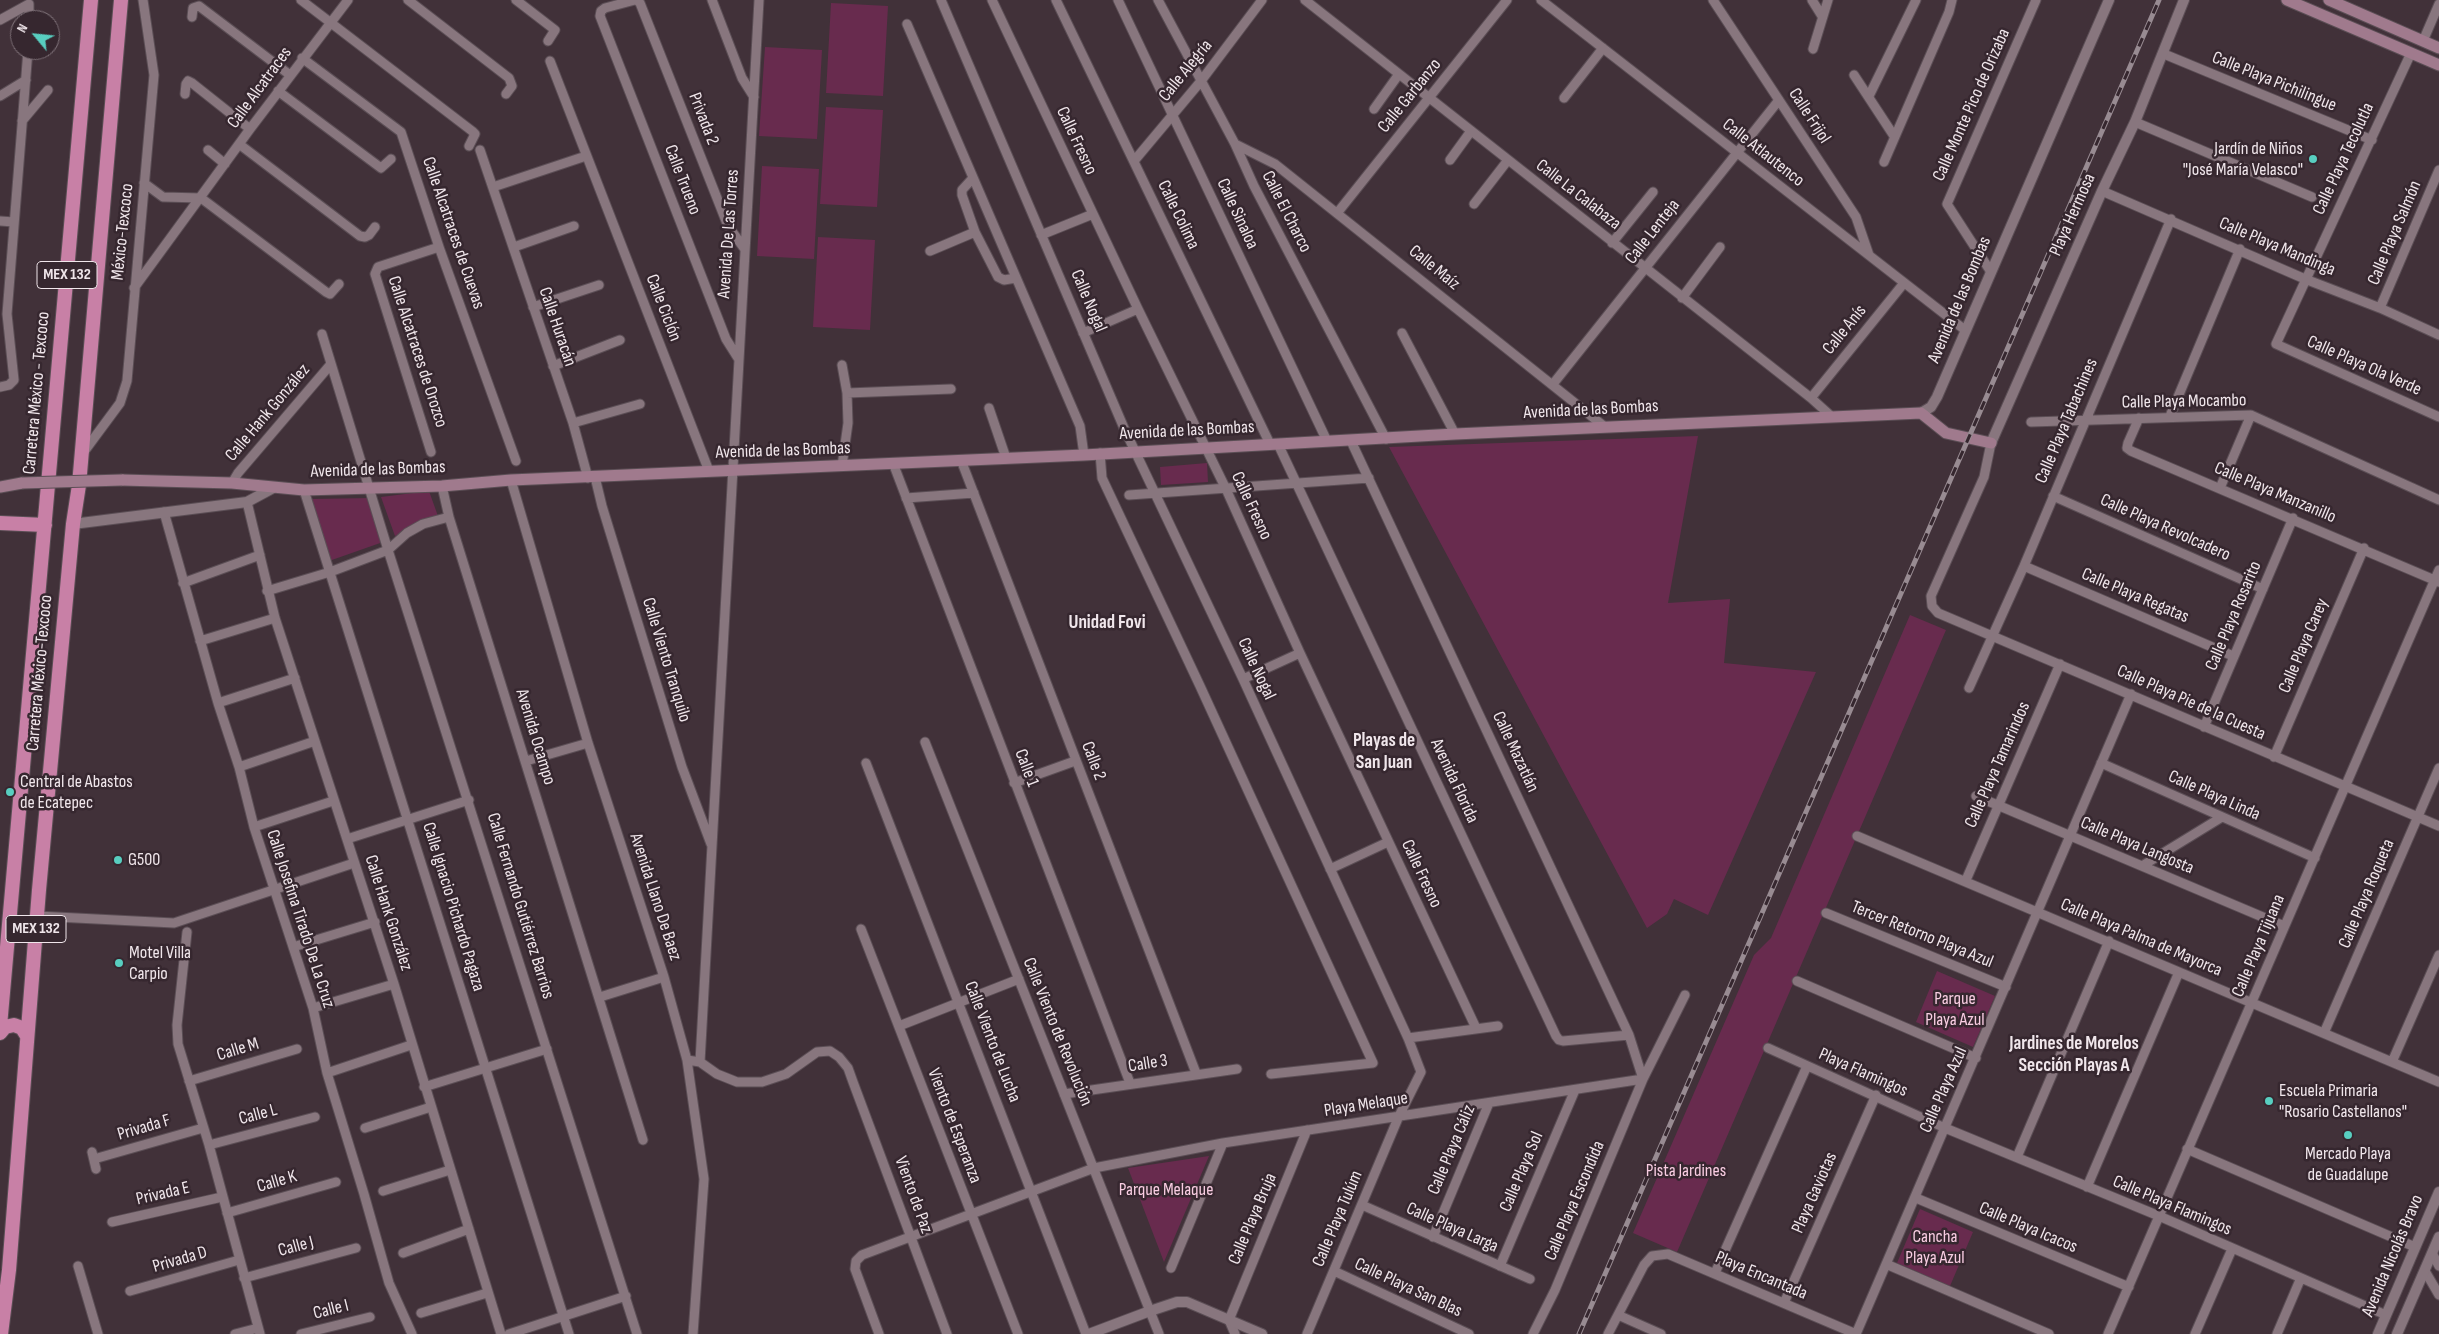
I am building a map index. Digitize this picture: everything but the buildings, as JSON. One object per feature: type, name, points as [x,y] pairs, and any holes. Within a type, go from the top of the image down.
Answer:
[{"type":"highway","name":"Carretera México - Texcoco","points":[[44,550],[91,0]]},
{"type":"highway","name":"MEX 132","points":[[73,524],[81,455],[121,0]]},
{"type":"highway","points":[[0,523],[45,525]]},
{"type":"highway","name":"Carretera México-Texcoco","points":[[1,1334],[9,1270],[29,1007],[73,524]]},
{"type":"highway","name":"Carretera México-Texcoco","points":[[0,1026],[44,550]]},
{"type":"highway","points":[[2,1008],[7,1014],[16,1017],[24,1014],[29,1007]]},
{"type":"highway","points":[[0,1033],[5,1027],[14,1025],[22,1028],[27,1036]]},
{"type":"main road","points":[[2287,0],[2439,65]]},
{"type":"main road","points":[[2329,0],[2345,3],[2383,23],[2439,48]]},
{"type":"main road","points":[[2376,38],[2383,23]]},
{"type":"main road","points":[[1921,413],[1946,433],[1991,443]]},
{"type":"main road","name":"Avenida de las Bombas","points":[[0,487],[22,483],[122,480],[232,484],[304,490],[370,489],[442,486],[511,480],[1084,455],[1455,434],[1921,413]]},
{"type":"street","name":"México-Texcoco","points":[[81,455],[120,403],[127,381],[154,75],[143,0]]},
{"type":"street","points":[[301,0],[472,131],[475,134],[469,146]]},
{"type":"street","name":"Calle Alcatraces","points":[[134,288],[302,58],[348,0]]},
{"type":"street","points":[[408,0],[509,78],[512,86],[506,94]]},
{"type":"street","points":[[516,0],[555,30],[548,41]]},
{"type":"street","name":"Calle Trueno","points":[[636,0],[601,11],[600,16],[726,339],[738,358]]},
{"type":"street","name":"Privada 2","points":[[636,0],[640,3],[728,226],[744,248]]},
{"type":"street","points":[[712,0],[742,78],[754,97]]},
{"type":"street","name":"Avenida De Las Torres","points":[[700,1062],[759,0]]},
{"type":"street","name":"Calle Nogal","points":[[941,0],[1124,428],[1243,679],[1408,1038],[1421,1072],[1399,1116]]},
{"type":"street","name":"Calle Fresno","points":[[992,0],[1204,448],[1226,489],[1300,653],[1476,1028]]},
{"type":"street","name":"Calle Colima","points":[[1056,0],[1274,444]]},
{"type":"street","name":"Calle Sinaloa","points":[[1118,0],[1327,441]]},
{"type":"street","name":"Calle El Charco","points":[[1158,0],[1235,144],[1254,186],[1386,439]]},
{"type":"street","name":"Calle Alegría","points":[[1134,161],[1201,81],[1262,0]]},
{"type":"street","name":"Calle La Calabaza","points":[[1305,0],[1811,398],[1831,416]]},
{"type":"street","name":"Calle Garbanzo","points":[[1338,212],[1507,0]]},
{"type":"street","name":"Calle Atlautenco","points":[[1541,0],[1965,330]]},
{"type":"street","name":"Calle Frijol","points":[[1713,0],[1856,217],[1869,255]]},
{"type":"street","points":[[1812,0],[1822,16]]},
{"type":"street","points":[[1813,48],[1828,0]]},
{"type":"street","points":[[1869,96],[1916,0]]},
{"type":"street","points":[[1884,162],[1949,12],[1952,0]]},
{"type":"street","name":"Calle Monte Pico de Orizaba","points":[[1991,272],[1947,204],[2036,0]]},
{"type":"street","name":"Avenida de las Bombas","points":[[1921,413],[1931,407],[1938,397],[1965,330],[2109,0]]},
{"type":"street","name":"Playa Hermosa","points":[[1932,606],[1932,596],[1984,477],[1991,443],[2102,190],[2135,122],[2164,54],[2184,0]]},
{"type":"street","points":[[18,10],[29,4],[29,10]]},
{"type":"street","points":[[2423,41],[2439,4]]},
{"type":"street","points":[[192,17],[193,8],[198,6],[290,75]]},
{"type":"street","points":[[907,24],[1080,426],[1084,455]]},
{"type":"street","points":[[1564,98],[1603,48]]},
{"type":"street","name":"Calle Playa Tecolutla","points":[[2276,344],[2411,53]]},
{"type":"street","name":"Calle Playa Pichilingue","points":[[2164,54],[2372,140]]},
{"type":"street","name":"Calle Alcatraces de Cuevas","points":[[302,58],[401,132],[439,247],[516,461]]},
{"type":"street","points":[[0,387],[9,385],[14,380],[5,285],[14,222],[27,60]]},
{"type":"street","name":"Calle Ciclón","points":[[550,61],[709,471]]},
{"type":"street","points":[[1374,109],[1399,74]]},
{"type":"street","points":[[1854,75],[1894,136]]},
{"type":"street","points":[[0,96],[26,80]]},
{"type":"street","points":[[185,94],[188,81],[250,129]]},
{"type":"street","points":[[22,120],[48,90]]},
{"type":"street","points":[[278,91],[381,168],[390,159]]},
{"type":"street","name":"Calle Lenteja","points":[[1553,384],[1779,100]]},
{"type":"street","points":[[2135,122],[2312,197]]},
{"type":"street","points":[[1450,160],[1471,131]]},
{"type":"street","points":[[239,144],[360,236],[365,238],[369,236],[375,227]]},
{"type":"street","name":"Calle Maíz","points":[[1235,144],[1275,164],[1338,212],[1606,427]]},
{"type":"street","points":[[208,150],[225,164]]},
{"type":"street","name":"Calle Huracán","points":[[480,150],[591,477]]},
{"type":"street","points":[[493,187],[586,156]]},
{"type":"street","points":[[1474,204],[1508,160]]},
{"type":"street","name":"Calle Playa Salmón","points":[[2380,308],[2439,170]]},
{"type":"street","points":[[973,178],[962,190],[962,195],[975,232],[994,272],[1004,280],[1016,278]]},
{"type":"street","points":[[144,183],[163,197],[201,198],[326,292],[330,294],[339,284]]},
{"type":"street","name":"Calle Playa Mandinga","points":[[2102,190],[2439,335]]},
{"type":"street","points":[[1612,243],[1653,192]]},
{"type":"street","points":[[1041,235],[1093,214]]},
{"type":"street","name":"Calle Playa Tabachines","points":[[1969,688],[2024,566],[2084,420],[2171,219]]},
{"type":"street","points":[[0,221],[14,222]]},
{"type":"street","points":[[514,247],[574,226]]},
{"type":"street","points":[[930,252],[975,232]]},
{"type":"street","points":[[1682,298],[1720,246]]},
{"type":"street","name":"Calle Alcatraces de Orozco","points":[[432,452],[375,274],[378,267],[439,247]]},
{"type":"street","points":[[2170,416],[2240,249]]},
{"type":"street","name":"Calle Anís","points":[[1811,398],[1904,283]]},
{"type":"street","points":[[533,307],[599,285]]},
{"type":"street","points":[[1083,333],[1138,309]]},
{"type":"street","name":"Calle Fernando Gutiérrez Barrios","points":[[322,334],[388,550],[469,800],[637,1334]]},
{"type":"street","points":[[1402,334],[1455,434]]},
{"type":"street","points":[[553,366],[620,340]]},
{"type":"street","name":"Calle Playa Ola Verde","points":[[2276,344],[2439,417]]},
{"type":"street","name":"Calle Hank González","points":[[232,484],[238,473],[331,364]]},
{"type":"street","points":[[842,365],[847,393],[848,423],[842,466]]},
{"type":"street","points":[[847,393],[951,389]]},
{"type":"street","points":[[573,423],[640,404]]},
{"type":"street","points":[[989,408],[1006,458]]},
{"type":"street","points":[[2220,488],[2250,415]]},
{"type":"street","name":"Calle Playa Mocambo","points":[[2031,422],[2170,416],[2250,415],[2439,500]]},
{"type":"street","name":"Calle Playa Manzanillo","points":[[2139,418],[2128,443],[2127,448],[2130,451],[2364,548],[2437,581]]},
{"type":"street","name":"Calle Mazatlán","points":[[1351,441],[1629,1035],[1643,1078]]},
{"type":"street","name":"Avenida Florida","points":[[1274,444],[1296,484],[1556,1036],[1559,1040],[1563,1041],[1629,1035]]},
{"type":"street","points":[[1100,453],[1102,478],[1373,1063],[1271,1074]]},
{"type":"street","name":"Calle 2","points":[[961,460],[1196,1073]]},
{"type":"street","name":"Calle 1","points":[[893,464],[1130,1084]]},
{"type":"street","name":"Calle Viento Tranquilo","points":[[591,477],[602,506],[682,767],[713,849]]},
{"type":"street","points":[[1129,495],[1369,478]]},
{"type":"street","name":"Avenida Llano De Baez","points":[[511,480],[588,743],[664,977],[687,1060],[704,1180],[693,1334]]},
{"type":"street","name":"Avenida Ocampo","points":[[442,486],[448,517],[600,997],[643,1140]]},
{"type":"street","points":[[73,524],[247,502],[272,488]]},
{"type":"street","name":"Calle Ignacio Pichardo Pagaza","points":[[304,490],[569,1334]]},
{"type":"street","points":[[906,498],[974,493]]},
{"type":"street","name":"Calle Playa Revolcadero","points":[[2053,496],[2264,589]]},
{"type":"street","name":"Calle Hank González","points":[[247,502],[275,618],[375,922],[411,1045],[501,1334]]},
{"type":"street","name":"Calle Josefina Tirado De La Cruz","points":[[164,512],[218,703],[239,768],[254,827],[313,1008],[327,1072],[389,1283],[412,1334]]},
{"type":"street","points":[[267,591],[330,572],[388,550],[407,533],[423,524],[448,517]]},
{"type":"street","name":"Calle Playa Rosarito","points":[[2204,727],[2293,518]]},
{"type":"street","name":"Calle Playa Carey","points":[[2274,757],[2364,548]]},
{"type":"street","points":[[183,583],[260,555]]},
{"type":"street","name":"Calle Playa Regatas","points":[[2024,566],[2233,656]]},
{"type":"street","name":"Calle Playa Tijuana","points":[[2108,1334],[2252,1004],[2284,926],[2437,581],[2439,570]]},
{"type":"street","name":"Calle Playa Pie de la Cuesta","points":[[1932,606],[1938,612],[2439,826]]},
{"type":"street","points":[[200,641],[275,618]]},
{"type":"street","points":[[1243,679],[1300,653]]},
{"type":"street","name":"Calle Playa Tamarindos","points":[[1966,880],[2060,664]]},
{"type":"street","points":[[218,703],[295,678]]},
{"type":"street","name":"Calle Playa Azul","points":[[1856,1334],[1976,1058],[2130,694]]},
{"type":"street","points":[[239,768],[315,741]]},
{"type":"street","name":"Calle Viento de Revolución","points":[[925,742],[1159,1334]]},
{"type":"street","points":[[526,761],[588,743]]},
{"type":"street","points":[[1014,783],[1075,761]]},
{"type":"street","name":"Calle Viento de Lucha","points":[[866,763],[1087,1334]]},
{"type":"street","name":"Calle Playa Linda","points":[[2101,763],[2315,858]]},
{"type":"street","name":"Calle Playa Roqueta","points":[[2324,1033],[2439,768]]},
{"type":"street","name":"Calle Playa Langosta","points":[[1976,796],[2284,926]]},
{"type":"street","points":[[347,839],[469,800]]},
{"type":"street","points":[[254,827],[334,801]]},
{"type":"street","points":[[2142,866],[2222,817]]},
{"type":"street","name":"Calle Playa Palma de Mayorca","points":[[1857,836],[1966,880],[2252,1004],[2439,1082]]},
{"type":"street","points":[[1330,869],[1388,842]]},
{"type":"street","points":[[37,916],[174,923],[354,862]]},
{"type":"street","name":"Tercer Retorno Playa Azul","points":[[1826,913],[2006,987]]},
{"type":"street","points":[[293,947],[375,922]]},
{"type":"street","name":"Viento de Esperanza","points":[[862,929],[1018,1334]]},
{"type":"street","points":[[187,932],[177,1035],[259,1331],[235,1334]]},
{"type":"street","points":[[2017,1157],[2109,941]]},
{"type":"street","points":[[2392,1062],[2439,955]]},
{"type":"street","points":[[2087,1187],[2179,972]]},
{"type":"street","points":[[600,997],[664,977]]},
{"type":"street","points":[[898,1026],[1019,979]]},
{"type":"street","points":[[1797,981],[1976,1058]]},
{"type":"street","points":[[313,1008],[394,984]]},
{"type":"street","name":"Calle Playa Escondida","points":[[1534,1334],[1555,1290],[1643,1078],[1685,995]]},
{"type":"street","points":[[1408,1038],[1498,1026]]},
{"type":"street","points":[[327,1072],[411,1045]]},
{"type":"street","name":"Playa Flamingos","points":[[1768,1048],[1876,1095],[1945,1128]]},
{"type":"street","name":"Calle M","points":[[189,1081],[297,1049]]},
{"type":"street","points":[[424,1087],[547,1049]]},
{"type":"street","name":"Viento de Paz","points":[[700,1062],[717,1074],[737,1082],[762,1082],[786,1074],[817,1052],[830,1051],[839,1057],[848,1068],[947,1334]]},
{"type":"street","points":[[687,1060],[700,1062]]},
{"type":"street","points":[[1715,1274],[1807,1066]]},
{"type":"street","name":"Calle 3","points":[[1064,1094],[1196,1073],[1237,1069]]},
{"type":"street","name":"Playa Melaque","points":[[879,1334],[855,1269],[856,1261],[862,1255],[1094,1168],[1222,1143],[1643,1078]]},
{"type":"street","name":"Calle Playa Sol","points":[[1500,1266],[1575,1090]]},
{"type":"street","name":"Playa Gaviotas","points":[[1784,1303],[1876,1095]]},
{"type":"street","name":"Calle Playa Cáliz","points":[[1432,1236],[1489,1103]]},
{"type":"street","points":[[364,1128],[431,1107]]},
{"type":"street","name":"Calle Playa Tulúm","points":[[1307,1334],[1399,1116]]},
{"type":"street","name":"Calle L","points":[[209,1145],[315,1117]]},
{"type":"street","name":"Privada F","points":[[96,1169],[93,1156],[204,1128]]},
{"type":"street","name":"Calle Playa Flamingos","points":[[1945,1128],[2159,1216],[2300,1280],[2386,1315]]},
{"type":"street","name":"Calle Playa Bruja","points":[[1229,1320],[1307,1130]]},
{"type":"street","points":[[1171,1268],[1222,1143]]},
{"type":"street","points":[[2188,1150],[2415,1248]]},
{"type":"street","points":[[383,1191],[450,1170]]},
{"type":"street","name":"Calle K","points":[[227,1213],[336,1182]]},
{"type":"street","name":"Avenida Nicolás Bravo","points":[[2378,1334],[2439,1192]]},
{"type":"street","name":"Privada E","points":[[112,1222],[222,1197]]},
{"type":"street","name":"Calle Playa Icacos","points":[[1916,1198],[2129,1287]]},
{"type":"street","name":"Calle Playa Larga","points":[[1362,1205],[1530,1280]]},
{"type":"street","points":[[403,1252],[468,1229]]},
{"type":"street","name":"Avenida Nicolás Bravo","points":[[2397,1334],[2439,1237]]},
{"type":"street","name":"Calle J","points":[[244,1278],[356,1248]]},
{"type":"street","points":[[2195,1334],[2232,1249]]},
{"type":"street","points":[[2432,1253],[2439,1266]]},
{"type":"street","name":"Playa Encantada","points":[[1618,1315],[1644,1265],[1652,1256],[1668,1254],[1856,1334]]},
{"type":"street","name":"Privada D","points":[[130,1291],[240,1260]]},
{"type":"street","points":[[1886,1264],[2049,1334]]},
{"type":"street","points":[[78,1266],[98,1334]]},
{"type":"street","name":"Calle Playa San Blas","points":[[1334,1271],[1469,1334]]},
{"type":"street","points":[[2425,1271],[2439,1295]]},
{"type":"street","points":[[2277,1334],[2300,1280]]},
{"type":"street","points":[[2398,1287],[2414,1295]]},
{"type":"street","points":[[421,1313],[488,1293]]},
{"type":"street","points":[[509,1334],[626,1296]]},
{"type":"street","points":[[1087,1334],[1177,1302],[1187,1302],[1262,1334]]},
{"type":"street","points":[[1608,1334],[1618,1315],[1661,1334]]},
{"type":"street","name":"Calle I","points":[[301,1334],[370,1317]]},
{"type":"street","points":[[1229,1320],[1235,1334]]},
{"type":"green space","points":[[831,3],[888,6],[883,96],[826,93]]},
{"type":"green space","points":[[765,47],[822,50],[817,139],[759,136]]},
{"type":"green space","points":[[826,107],[883,110],[877,207],[820,204]]},
{"type":"green space","points":[[762,166],[819,169],[814,259],[757,256]]},
{"type":"green space","points":[[818,237],[875,240],[870,330],[813,327]]},
{"type":"green space","points":[[1698,436],[1668,603],[1730,599],[1724,663],[1816,672],[1708,915],[1674,899],[1667,914],[1647,928],[1389,447]]},
{"type":"green space","points":[[1207,463],[1208,482],[1161,485],[1160,467]]},
{"type":"green space","points":[[429,491],[439,519],[395,536],[381,497]]},
{"type":"green space","points":[[372,498],[383,542],[329,561],[311,499]]},
{"type":"green space","name":"Pista Jardines","points":[[1910,615],[1946,630],[1677,1252],[1633,1233],[1754,955],[1771,938]]},
{"type":"green space","name":"Parque Playa Azul","points":[[1937,971],[1995,996],[1973,1047],[1916,1022]]},
{"type":"green space","name":"Parque Melaque","points":[[1209,1156],[1164,1262],[1128,1168]]},
{"type":"green space","name":"Cancha Playa Azul","points":[[1920,1209],[1973,1232],[1950,1286],[1897,1263]]},
{"type":"railway","points":[[1579,1334],[2159,0]]},
{"type":"place","name":"Jardín de Niños \"José María Velasco\"","points":[[2313,159]]},
{"type":"place","name":"Central de Abastos de Ecatepec","points":[[10,792]]},
{"type":"place","name":"G500","points":[[118,860]]},
{"type":"place","name":"Motel Villa Carpio","points":[[119,963]]},
{"type":"place","name":"Escuela Primaria \"Rosario Castellanos\"","points":[[2269,1101]]},
{"type":"place","name":"Mercado Playa de Guadalupe","points":[[2348,1135]]},
{"type":"district","name":"Unidad Fovi","points":[[1107,623]]},
{"type":"district","name":"Playas de San Juan","points":[[1384,752]]},
{"type":"district","name":"Jardines de Morelos Sección Playas A","points":[[2074,1055]]}]
